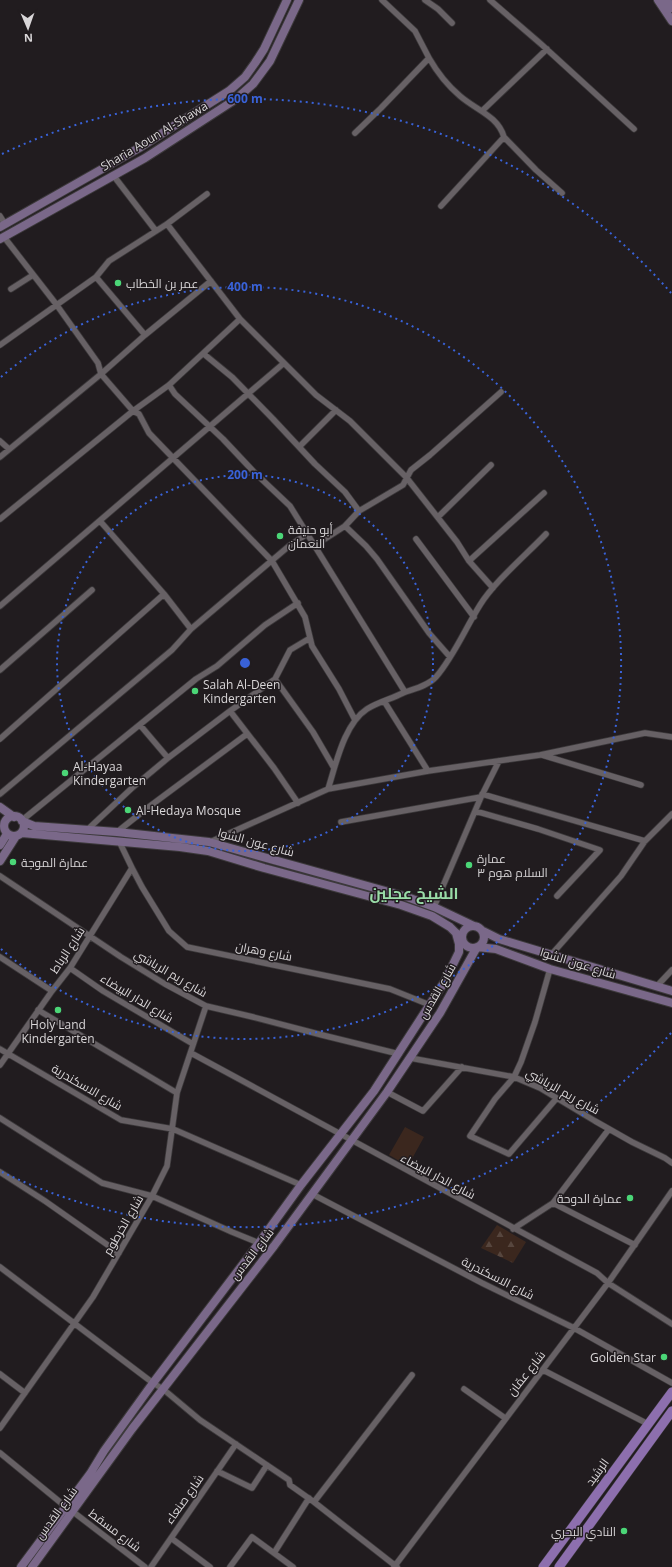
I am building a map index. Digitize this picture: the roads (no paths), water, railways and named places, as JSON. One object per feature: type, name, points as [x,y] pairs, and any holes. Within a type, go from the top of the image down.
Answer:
[{"type":"main road","name":"Sharia Aoun Al-Shawa","points":[[3,225],[139,148],[230,91],[245,76],[264,49],[287,0]]},
{"type":"main road","name":"Sharia Aoun Al-Shawa","points":[[2,238],[174,140],[245,92],[253,84],[270,60],[299,0]]},
{"type":"main road","points":[[658,0],[672,21]]},
{"type":"main road","points":[[667,0],[672,8]]},
{"type":"main road","points":[[0,807],[14,816],[24,819],[24,827],[0,861]]},
{"type":"main road","points":[[0,845],[4,824],[8,819],[14,816]]},
{"type":"main road","name":"شارع عون الشوا","points":[[24,819],[34,826],[117,832],[209,842],[407,897],[434,907],[474,926]]},
{"type":"main road","points":[[4,828],[19,834]]},
{"type":"main road","name":"شارع عون الشوا","points":[[19,834],[180,846],[208,851],[264,868],[401,905],[432,916],[456,933],[463,940]]},
{"type":"main road","points":[[470,926],[474,926],[483,931],[483,942],[477,946],[470,947],[463,940],[463,933],[470,926]]},
{"type":"main road","name":"شارع عون الشوا","points":[[483,931],[499,939],[672,991]]},
{"type":"main road","name":"شارع القدس","points":[[456,933],[459,944],[459,952]]},
{"type":"main road","name":"شارع القدس","points":[[32,1567],[104,1451],[153,1383],[260,1243],[301,1185],[374,1091],[445,981],[463,940]]},
{"type":"main road","name":"شارع عون الشوا","points":[[477,946],[491,948],[550,969],[672,1003]]},
{"type":"main road","name":"شارع القدس","points":[[21,1567],[69,1509],[163,1389],[274,1246],[352,1141],[440,1013],[477,946]]},
{"type":"main road","points":[[470,957],[480,951],[491,948]]},
{"type":"main road","name":"الرشيد","points":[[543,1567],[672,1392]]},
{"type":"main road","name":"الرشيد","points":[[559,1567],[672,1411]]},
{"type":"street","points":[[382,0],[415,31],[429,58],[440,76],[447,84],[461,97],[497,123],[502,130],[504,138],[536,170],[562,193]]},
{"type":"street","points":[[425,0],[438,9],[452,23]]},
{"type":"street","points":[[490,0],[547,49],[634,130]]},
{"type":"street","points":[[482,111],[547,49]]},
{"type":"street","points":[[354,133],[381,108],[429,58]]},
{"type":"street","points":[[441,206],[504,138]]},
{"type":"street","points":[[113,175],[156,231]]},
{"type":"street","points":[[0,345],[96,276],[109,261],[167,224],[207,194]]},
{"type":"street","points":[[0,216],[3,225]]},
{"type":"street","points":[[167,224],[240,319],[316,395],[350,421],[406,478],[438,517],[469,560],[494,588]]},
{"type":"street","points":[[2,238],[56,304],[98,363],[101,374],[133,412],[139,414],[149,433],[272,561],[305,617],[312,646],[339,689],[355,720]]},
{"type":"street","points":[[11,289],[33,275]]},
{"type":"street","points":[[96,276],[145,335]]},
{"type":"street","points":[[0,457],[211,281]]},
{"type":"street","points":[[0,519],[133,412],[169,385],[240,319]]},
{"type":"street","points":[[204,354],[232,377],[299,447],[345,492],[359,512]]},
{"type":"street","points":[[0,606],[173,459],[246,393],[284,363]]},
{"type":"street","points":[[169,385],[175,394],[223,439],[254,472],[290,506],[405,692]]},
{"type":"street","points":[[314,546],[345,526],[359,512],[403,485],[411,470],[501,392]]},
{"type":"street","points":[[299,447],[336,410]]},
{"type":"street","points":[[0,441],[9,449]]},
{"type":"street","points":[[438,517],[491,465]]},
{"type":"street","points":[[469,560],[544,493]]},
{"type":"street","points":[[100,521],[164,594],[191,629]]},
{"type":"street","points":[[345,526],[377,559],[429,633],[450,657]]},
{"type":"street","points":[[0,794],[172,650],[191,629],[289,546],[307,534]]},
{"type":"street","points":[[328,789],[342,747],[355,720],[367,710],[384,701],[434,679],[450,657],[480,605],[494,588],[546,534]]},
{"type":"street","points":[[416,539],[474,617]]},
{"type":"street","points":[[0,670],[92,590]]},
{"type":"street","points":[[0,739],[164,594]]},
{"type":"street","points":[[24,819],[196,679],[216,666],[265,625],[298,603]]},
{"type":"street","points":[[87,830],[132,788],[168,758],[230,711],[275,680],[290,650],[310,638]]},
{"type":"street","points":[[275,680],[313,732],[334,768]]},
{"type":"street","points":[[384,701],[428,771]]},
{"type":"street","points":[[230,711],[274,768],[298,803]]},
{"type":"street","points":[[140,725],[168,758]]},
{"type":"street","points":[[209,842],[328,789],[428,771],[540,754],[645,733],[672,737]]},
{"type":"street","points":[[117,832],[247,734]]},
{"type":"street","points":[[540,754],[642,785]]},
{"type":"street","points":[[434,907],[482,795],[499,761]]},
{"type":"street","points":[[341,822],[482,795],[645,841]]},
{"type":"street","points":[[475,811],[538,829],[600,850],[557,896]]},
{"type":"street","points":[[551,955],[621,876],[645,841],[671,817]]},
{"type":"street","points":[[119,841],[132,868]]},
{"type":"street","name":"شارع الرباط","points":[[0,1065],[38,1010],[70,968],[132,868]]},
{"type":"street","name":"شارع وهران","points":[[132,868],[142,888],[169,931],[187,947],[390,989],[430,1005]]},
{"type":"street","name":"شارع ريم الرياشي","points":[[0,876],[165,984],[206,1006],[399,1054]]},
{"type":"street","points":[[0,957],[52,991]]},
{"type":"street","name":"شارع الدار البيضاء","points":[[70,968],[102,991],[193,1044]]},
{"type":"street","points":[[550,969],[521,1062],[514,1077],[495,1099],[470,1136],[509,1154],[556,1099]]},
{"type":"street","points":[[657,986],[672,970]]},
{"type":"street","name":"شارع الخرطوم","points":[[0,1428],[93,1296],[152,1196],[167,1166],[177,1093],[206,1006]]},
{"type":"street","points":[[38,1010],[177,1093]]},
{"type":"street","name":"شارع الاسكندرية","points":[[0,1049],[121,1120],[173,1129],[301,1185]]},
{"type":"street","name":"شارع الدار البيضاء","points":[[191,1053],[597,1273],[608,1282],[672,1324]]},
{"type":"street","name":"شارع ريم الرياشي","points":[[410,1058],[514,1077],[540,1088],[556,1099],[672,1163]]},
{"type":"street","points":[[387,1092],[423,1111],[462,1067]]},
{"type":"street","points":[[0,1118],[102,1183],[152,1196],[260,1243]]},
{"type":"street","points":[[514,1229],[553,1203],[609,1129]]},
{"type":"street","points":[[0,1172],[46,1201],[119,1253]]},
{"type":"street","name":"شارع عمّان","points":[[395,1567],[608,1282],[672,1191]]},
{"type":"street","name":"شارع الاسكندرية","points":[[312,1194],[475,1279],[574,1328],[672,1383]]},
{"type":"street","points":[[553,1203],[635,1245]]},
{"type":"street","points":[[0,1267],[74,1324],[163,1389],[200,1420],[289,1480],[290,1486],[309,1498],[395,1567]]},
{"type":"street","points":[[543,1370],[648,1424]]},
{"type":"street","points":[[0,1374],[25,1393]]},
{"type":"street","points":[[314,1502],[412,1375]]},
{"type":"street","points":[[464,1389],[505,1418]]},
{"type":"street","name":"شارع صنعاء","points":[[151,1567],[236,1444]]},
{"type":"street","name":"شارع مسقط","points":[[0,1453],[69,1509],[145,1567]]},
{"type":"street","points":[[217,1471],[252,1488],[267,1465]]},
{"type":"street","points":[[274,1553],[309,1498]]},
{"type":"street","points":[[230,1567],[252,1537],[293,1567]]},
{"type":"street","points":[[171,1538],[210,1567]]},
{"type":"place","name":"عمر بن الخطاب","points":[[118,283]]},
{"type":"place","name":"أبو حنيفة النعمان","points":[[280,536]]},
{"type":"place","name":"Salah Al-Deen Kindergarten","points":[[195,691]]},
{"type":"place","name":"Al-Hayaa Kindergarten","points":[[65,773]]},
{"type":"place","name":"Al-Hedaya Mosque","points":[[128,810]]},
{"type":"place","name":"عمارة الموجة","points":[[13,862]]},
{"type":"place","name":"عمارة السلام هوم ٣","points":[[469,865]]},
{"type":"place","name":"Holy Land Kindergarten","points":[[58,1010]]},
{"type":"place","name":"عمارة الدوحة","points":[[630,1198]]},
{"type":"place","name":"Golden Star","points":[[664,1357]]},
{"type":"place","name":"النادي البحري","points":[[624,1531]]},
{"type":"district","name":"الشيخ عجلين","points":[[414,893]]}]
